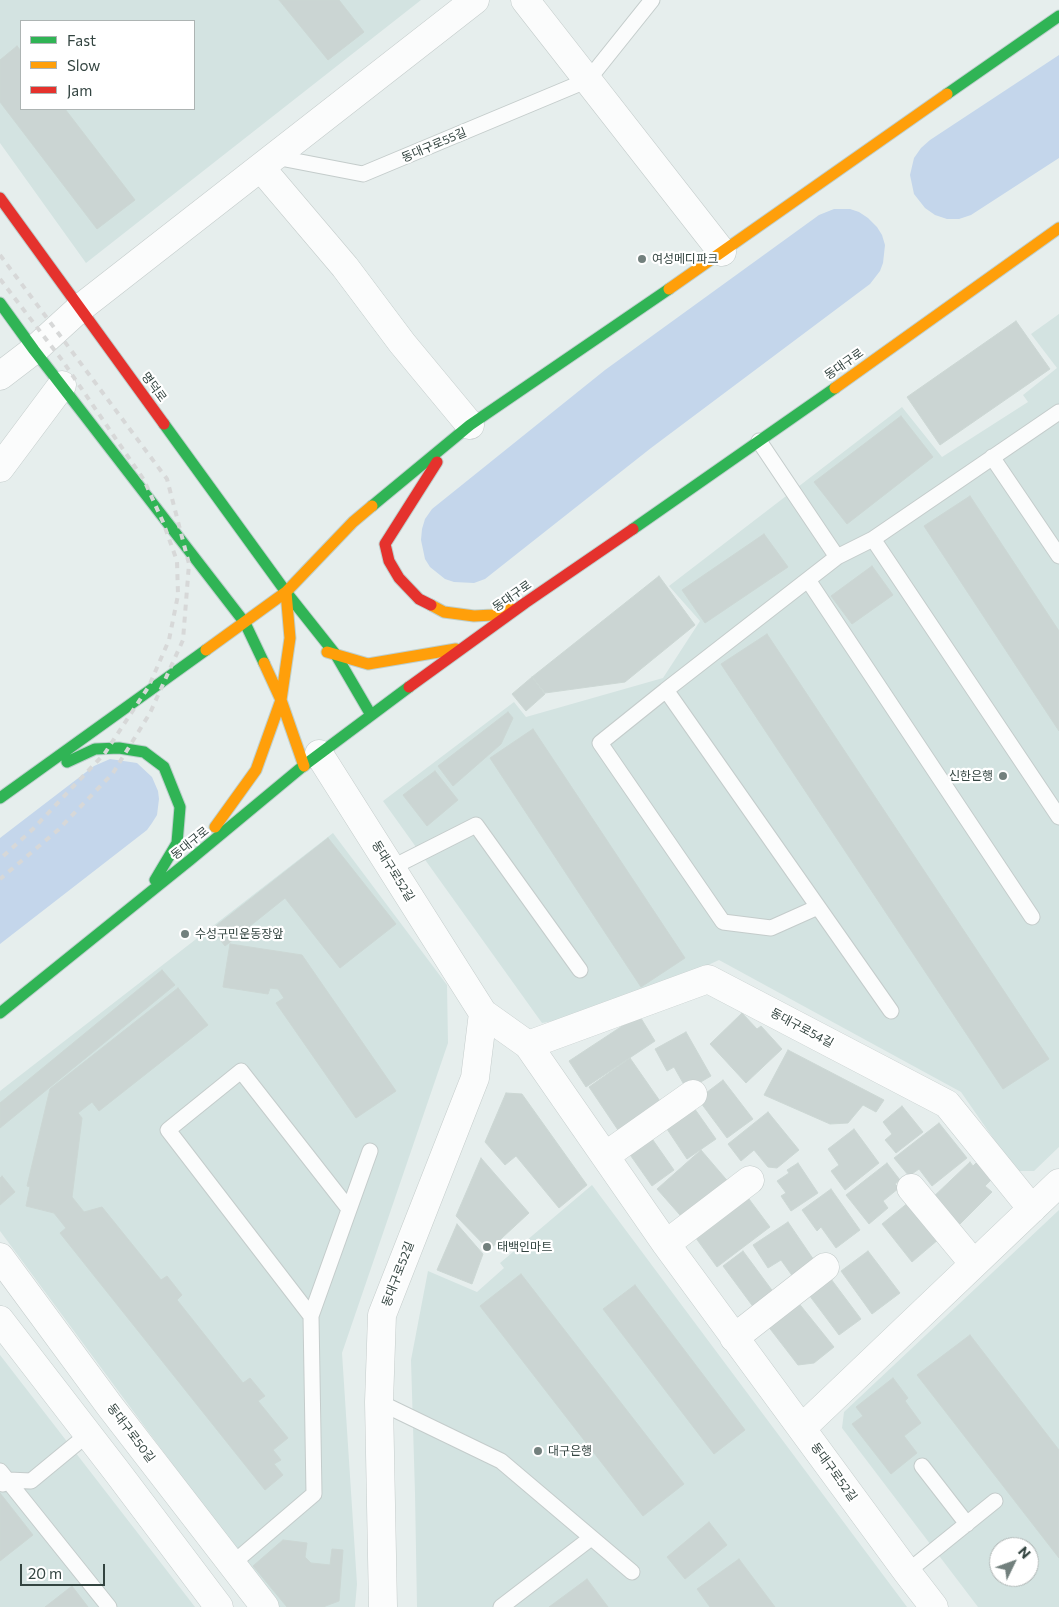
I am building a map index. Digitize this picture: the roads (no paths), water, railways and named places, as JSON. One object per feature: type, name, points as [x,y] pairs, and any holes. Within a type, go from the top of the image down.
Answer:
[{"type":"main road","points":[[0,798],[286,592],[353,522],[470,425],[654,300],[1059,16]]},
{"type":"main road","name":"명덕로","points":[[0,198],[286,592],[336,655],[370,715]]},
{"type":"main road","name":"동대구로","points":[[0,1013],[370,715],[461,648],[759,441],[1059,228]]},
{"type":"main road","points":[[0,303],[34,350],[245,623],[312,760]]},
{"type":"main road","points":[[448,443],[385,544],[389,561],[399,578],[419,599],[444,612],[474,616],[493,615],[525,603]]},
{"type":"main road","points":[[190,860],[256,770],[281,700],[290,639],[286,592]]},
{"type":"main road","points":[[245,623],[263,629]]},
{"type":"main road","points":[[318,648],[368,664],[461,648]]},
{"type":"main road","points":[[24,780],[95,749],[119,748],[144,752],[164,767],[180,807],[177,843],[145,896]]},
{"type":"street","points":[[0,376],[34,350],[79,309],[475,0]]},
{"type":"street","points":[[525,0],[722,252]]},
{"type":"street","points":[[268,163],[402,344],[470,425]]},
{"type":"street","points":[[0,468],[62,385]]},
{"type":"street","name":"동대구로52길","points":[[312,760],[391,868],[483,1013],[528,1045],[666,1244],[934,1607]]},
{"type":"street","name":"동대구로54길","points":[[528,1045],[708,979],[947,1104],[1032,1209]]},
{"type":"street","name":"동대구로52길","points":[[383,1607],[379,1402],[382,1315],[475,1078],[483,1013]]},
{"type":"street","points":[[605,1156],[693,1094]]},
{"type":"street","points":[[666,1244],[750,1180]]},
{"type":"street","points":[[802,1428],[1059,1183]]},
{"type":"street","points":[[911,1188],[974,1264]]},
{"type":"street","name":"동대구로50길","points":[[0,1256],[109,1404],[265,1607]]},
{"type":"street","points":[[734,1338],[825,1267]]},
{"type":"street","points":[[0,1320],[218,1607]]},
{"type":"lane","name":"동대구로55길","points":[[268,163],[363,174],[588,80],[652,0]]},
{"type":"lane","points":[[818,907],[771,928],[724,922],[600,743],[837,557],[873,539],[1059,412]]},
{"type":"lane","points":[[759,441],[837,557]]},
{"type":"lane","points":[[992,458],[1059,556]]},
{"type":"lane","points":[[873,539],[1059,817]]},
{"type":"lane","points":[[808,580],[1032,917]]},
{"type":"lane","points":[[666,690],[891,1011]]},
{"type":"lane","points":[[391,868],[476,824],[580,970]]},
{"type":"lane","points":[[311,1316],[168,1130],[241,1071],[349,1209]]},
{"type":"lane","points":[[232,1564],[314,1494],[311,1316],[370,1151]]},
{"type":"lane","points":[[379,1402],[501,1462],[632,1572]]},
{"type":"lane","points":[[22,1508],[31,1481],[88,1434]]},
{"type":"lane","points":[[922,1466],[967,1524]]},
{"type":"lane","points":[[3,1479],[31,1481]]},
{"type":"lane","points":[[3,1479],[22,1508],[109,1607]]},
{"type":"lane","points":[[907,1572],[995,1501]]},
{"type":"lane","points":[[501,1607],[591,1538]]},
{"type":"railway","points":[[0,255],[167,479],[189,564],[183,640],[150,713],[113,773],[58,830],[0,879]]},
{"type":"railway","points":[[0,279],[62,360],[144,480],[163,522],[177,561],[178,595],[169,640],[149,686],[105,753],[33,829],[0,859]]},
{"type":"place","name":"여성메디파크","points":[[642,259]]},
{"type":"place","name":"신한은행","points":[[1003,776]]},
{"type":"place","name":"수성구민운동장앞","points":[[185,934]]},
{"type":"place","name":"태백인마트","points":[[487,1247]]},
{"type":"place","name":"대구은행","points":[[538,1451]]}]
